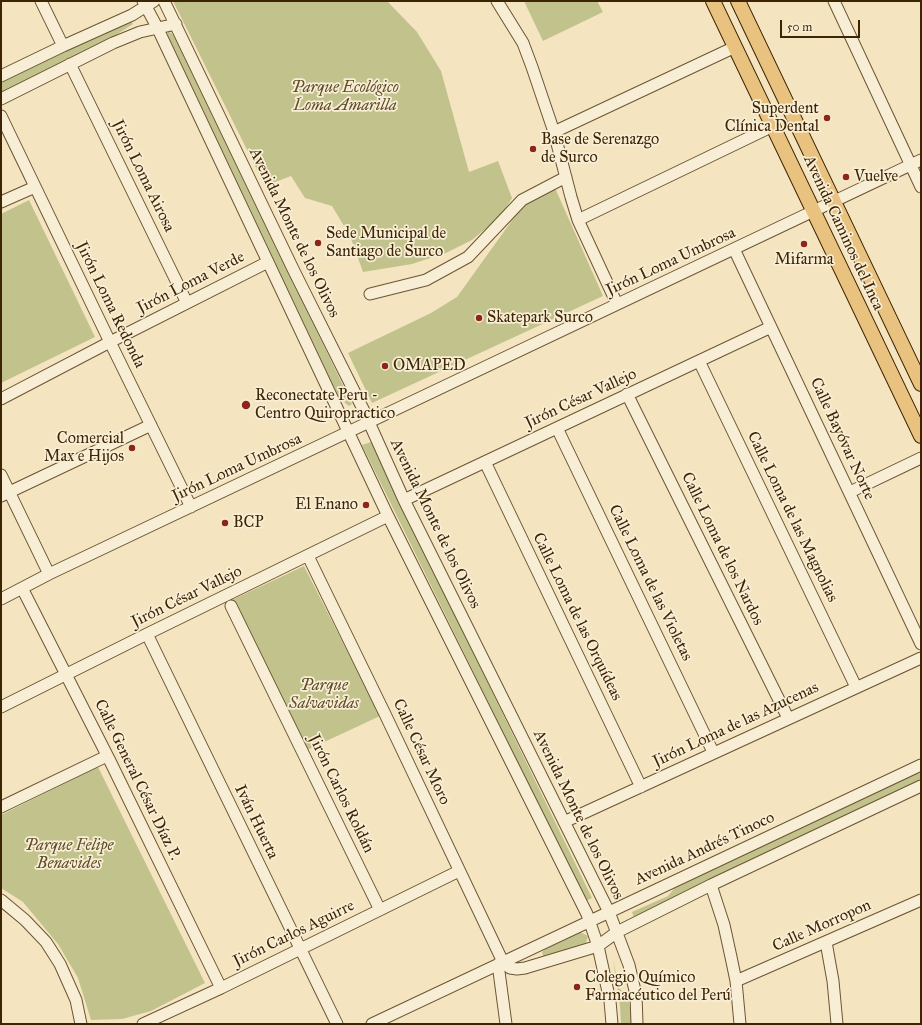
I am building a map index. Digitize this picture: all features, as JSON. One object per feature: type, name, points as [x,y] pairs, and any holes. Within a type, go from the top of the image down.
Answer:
[{"type":"main road","name":"Avenida Caminos del Inca","points":[[713,1],[921,436]]},
{"type":"main road","name":"Avenida Caminos del Inca","points":[[738,1],[920,379]]},
{"type":"street","points":[[41,1],[63,46]]},
{"type":"street","name":"Avenida Monte de los Olivos","points":[[164,1],[369,423],[404,500],[609,912],[629,965],[636,995],[637,1024]]},
{"type":"street","points":[[497,1],[523,43],[554,132],[578,220],[618,304]]},
{"type":"street","points":[[834,1],[916,163],[921,187]]},
{"type":"street","points":[[1,76],[132,15],[148,3],[157,27],[388,516],[590,922],[598,946],[610,1001],[612,1024]]},
{"type":"street","points":[[1,99],[70,64],[140,32],[176,24]]},
{"type":"street","points":[[554,132],[735,47]]},
{"type":"street","name":"Jirón Loma Airosa","points":[[70,64],[187,303]]},
{"type":"street","name":"Jirón Loma Redonda","points":[[1,116],[191,507]]},
{"type":"street","points":[[578,220],[773,126]]},
{"type":"street","name":"Jirón Loma Umbrosa","points":[[1,599],[49,574],[916,163]]},
{"type":"street","points":[[370,294],[426,280],[468,257],[522,200],[566,177]]},
{"type":"street","points":[[1,202],[35,187]]},
{"type":"street","name":"Calle Bayóvar Norte","points":[[734,249],[921,644]]},
{"type":"street","name":"Jirón Loma Verde","points":[[1,399],[268,262]]},
{"type":"street","name":"Jirón César Vallejo","points":[[404,500],[771,327]]},
{"type":"street","name":"Calle Loma de las Magnolias","points":[[699,361],[856,687]]},
{"type":"street","name":"Calle Loma de los Nardos","points":[[627,394],[788,718]]},
{"type":"street","points":[[5,494],[151,425]]},
{"type":"street","name":"Calle Loma de las Violetas","points":[[557,428],[713,752]]},
{"type":"street","points":[[850,492],[921,458]]},
{"type":"street","name":"Calle Loma de las Orquídeas","points":[[485,462],[641,787]]},
{"type":"street","points":[[1,475],[5,494],[49,574]]},
{"type":"street","name":"Jirón César Vallejo","points":[[1,707],[388,516]]},
{"type":"street","name":"Calle César Moro","points":[[308,556],[460,871],[501,963],[506,1024]]},
{"type":"street","name":"Calle General César Díaz P.","points":[[22,588],[108,756],[221,988]]},
{"type":"street","name":"Jirón Carlos Roldán","points":[[231,606],[380,910]]},
{"type":"street","name":"Iván Huerta","points":[[147,634],[337,1024]]},
{"type":"street","name":"Jirón Loma de las Azucenas","points":[[564,822],[713,752],[921,658]]},
{"type":"street","points":[[1,807],[108,756]]},
{"type":"street","name":"Avenida Andrés Tinoco","points":[[372,1024],[921,765]]},
{"type":"street","points":[[501,963],[510,968],[525,968],[598,946],[617,932],[711,885],[921,786]]},
{"type":"street","name":"Jirón Carlos Aguirre","points":[[143,1024],[221,988],[460,871]]},
{"type":"street","points":[[711,885],[724,925],[736,981],[740,1024]]},
{"type":"street","points":[[1,900],[25,920],[46,942],[60,964],[76,1000],[81,1024]]},
{"type":"street","name":"Calle Morropon","points":[[736,981],[921,901]]},
{"type":"street","points":[[826,942],[833,981],[837,1024]]},
{"type":"green space","name":"Parque Ecológico Loma Amarilla","points":[[173,1],[387,1],[417,32],[441,71],[469,172],[498,161],[512,198],[501,216],[472,240],[446,253],[412,264],[363,272],[350,236],[332,206],[305,198],[291,176],[265,186]]},
{"type":"green space","points":[[524,1],[597,1],[603,12],[543,41]]},
{"type":"green space","points":[[130,20],[133,24],[102,44],[1,99],[1,80]]},
{"type":"green space","points":[[168,31],[174,35],[352,404],[349,406],[340,399],[168,35]]},
{"type":"green space","points":[[555,188],[603,296],[372,403],[348,353],[431,313],[457,297],[523,205]]},
{"type":"green space","points":[[29,200],[95,337],[1,383],[1,214]]},
{"type":"green space","points":[[371,442],[592,898],[586,901],[362,445]]},
{"type":"green space","name":"Parque Salvavidas","points":[[304,566],[380,716],[307,750],[232,600]]},
{"type":"green space","name":"Parque Felipe Benavides","points":[[98,767],[205,983],[151,1011],[122,1019],[91,1020],[78,978],[58,944],[23,902],[1,888],[1,815]]},
{"type":"green space","points":[[921,773],[921,782],[634,918],[632,912],[668,896],[677,885],[913,774]]},
{"type":"green space","points":[[580,932],[588,936],[583,947],[549,957],[543,956],[542,952],[547,948]]},
{"type":"green space","points":[[613,959],[619,988],[628,997],[632,1017],[631,1024],[621,1024],[620,1006]]},
{"type":"place","name":"Superdent Clínica Dental","points":[[827,118]]},
{"type":"place","name":"Base de Serenazgo de Surco","points":[[533,149]]},
{"type":"place","name":"Vuelve","points":[[846,177]]},
{"type":"place","name":"Sede Municipal de Santiago de Surco","points":[[318,243]]},
{"type":"place","name":"Mifarma","points":[[804,244]]},
{"type":"place","name":"Skatepark Surco","points":[[479,318]]},
{"type":"place","name":"OMAPED","points":[[385,366]]},
{"type":"place","name":"Reconectate Peru - Centro Quiropractico","points":[[246,405]]},
{"type":"place","name":"Comercial Max e Hijos","points":[[132,448]]},
{"type":"place","name":"El Enano","points":[[366,505]]},
{"type":"place","name":"BCP","points":[[225,523]]},
{"type":"place","name":"Colegio Químico Farmacéutico del Perú","points":[[577,987]]}]
